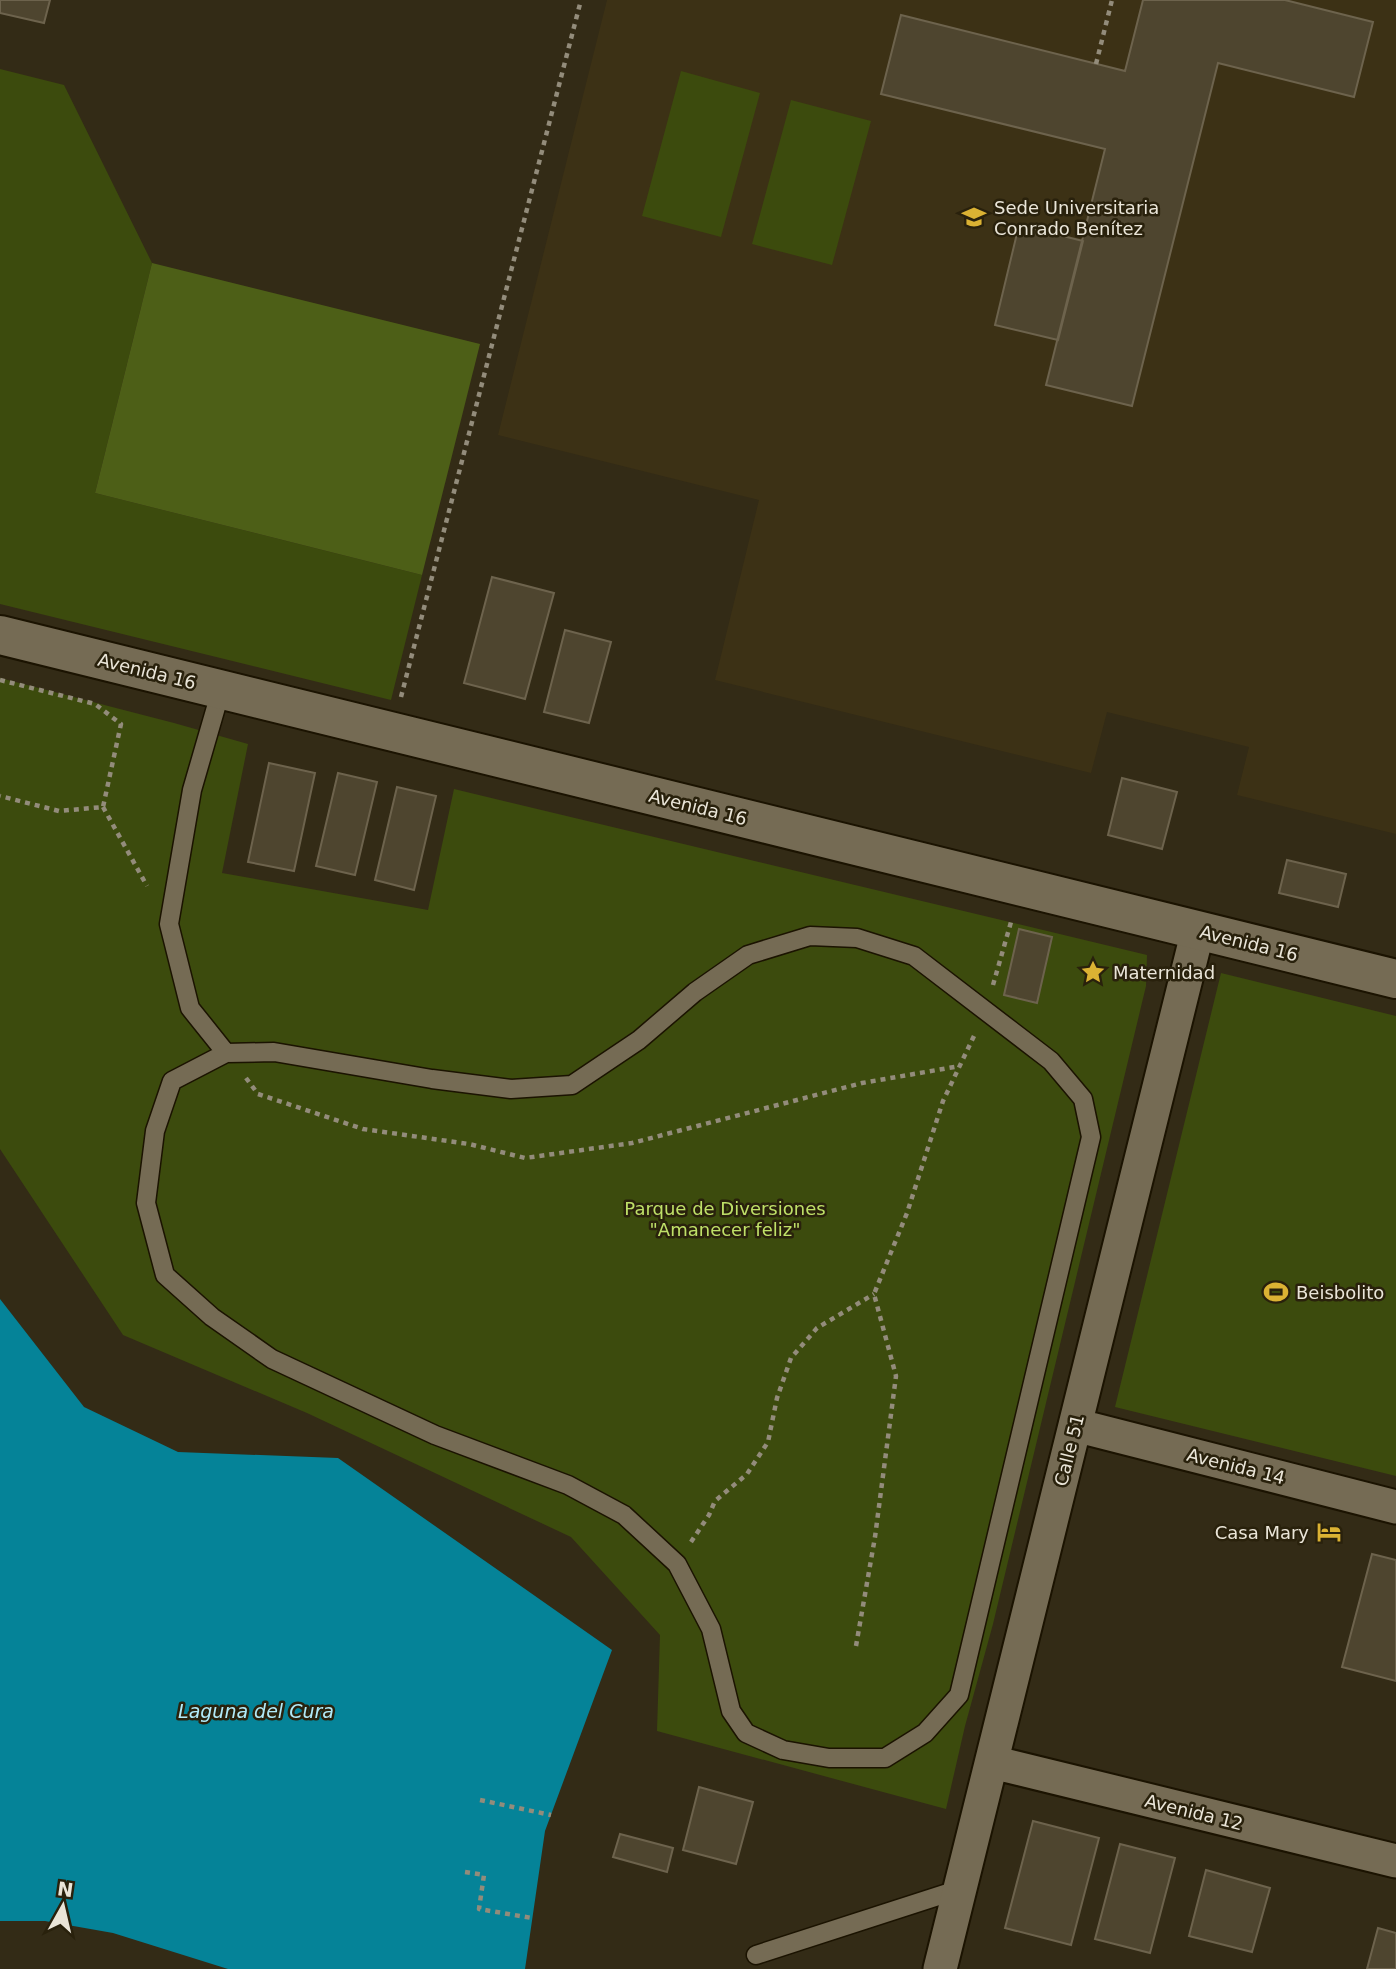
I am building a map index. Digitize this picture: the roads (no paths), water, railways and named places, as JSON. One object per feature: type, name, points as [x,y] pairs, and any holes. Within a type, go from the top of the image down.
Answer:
[{"type":"street","name":"Avenida 16","points":[[0,635],[1396,979]]},
{"type":"street","name":"Calle 51","points":[[940,1969],[1198,930]]},
{"type":"street","name":"Avenida 14","points":[[1075,1425],[1396,1507]]},
{"type":"street","name":"Avenida 12","points":[[992,1762],[1396,1861]]},
{"type":"lane","points":[[221,690],[192,790],[169,924],[190,1009],[226,1053]]},
{"type":"lane","points":[[810,936],[857,938],[914,956],[1051,1061],[1083,1100],[1091,1138],[959,1695],[925,1733],[885,1758],[830,1758],[783,1750],[746,1733],[731,1712],[711,1629],[677,1564],[624,1515],[568,1485],[435,1435],[272,1359],[212,1317],[165,1275],[146,1203],[155,1131],[172,1081],[226,1053],[274,1052],[432,1079],[511,1089],[572,1085],[639,1040],[695,992],[748,955],[810,936]]},
{"type":"lane","points":[[757,1955],[960,1889]]},
{"type":"water","name":"Laguna del Cura","points":[[0,1299],[84,1407],[178,1452],[338,1458],[612,1650],[545,1831],[525,1969],[228,1969],[113,1933],[45,1921],[0,1921]]},
{"type":"place","name":"Sede Universitaria Conrado Benítez","points":[[974,217]]},
{"type":"place","name":"Maternidad","points":[[1093,972]]},
{"type":"place","name":"Beisbolito","points":[[1276,1292]]},
{"type":"place","name":"Casa Mary","points":[[1329,1532]]},
{"type":"park label","name":"Parque de Diversiones \"Amanecer feliz\"","points":[[725,1218]]}]
